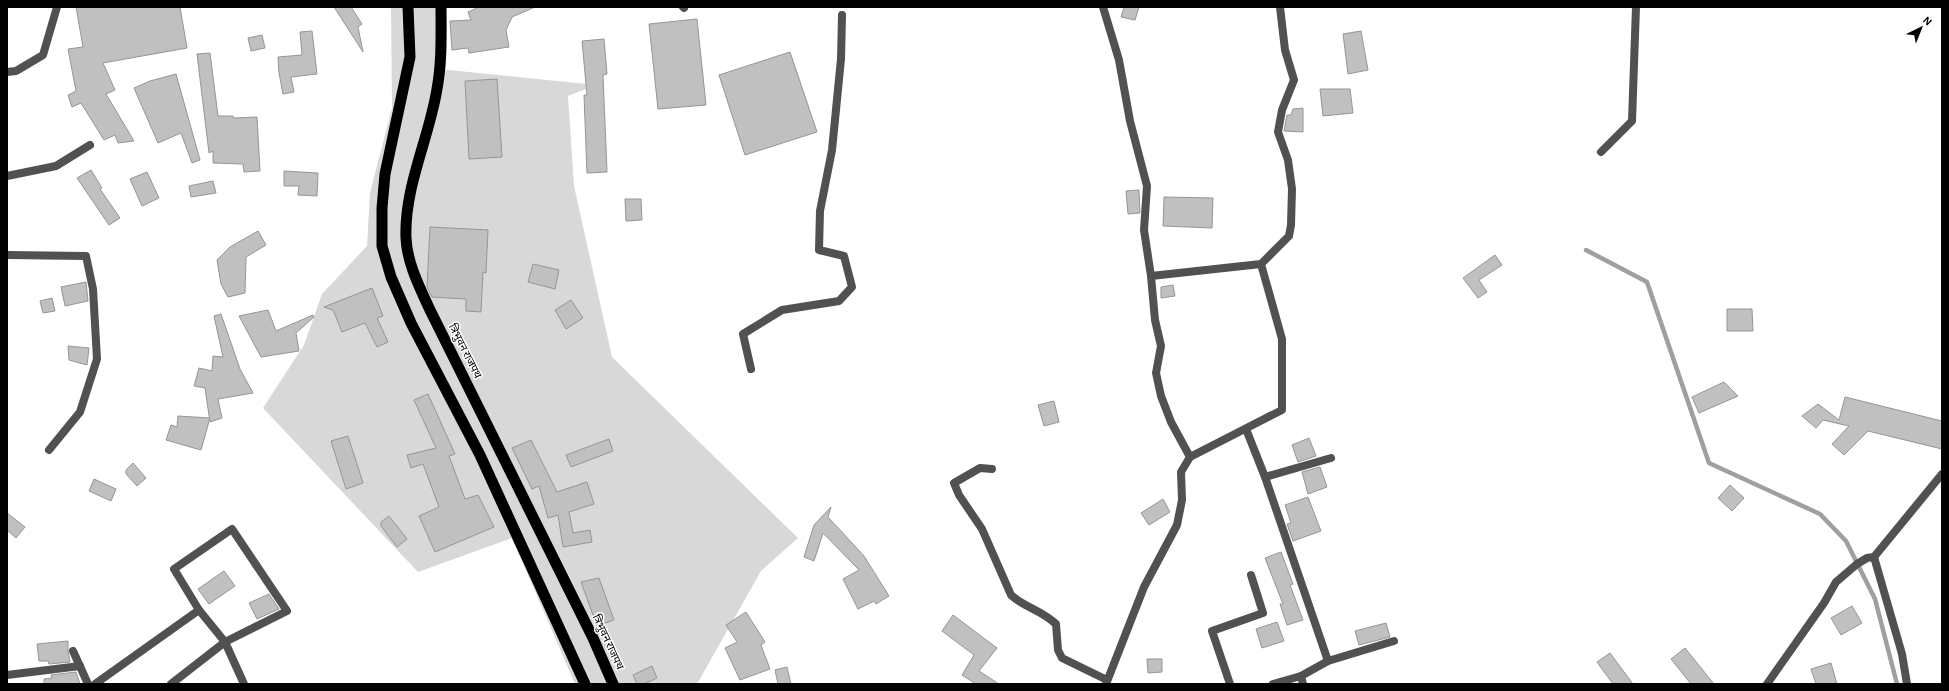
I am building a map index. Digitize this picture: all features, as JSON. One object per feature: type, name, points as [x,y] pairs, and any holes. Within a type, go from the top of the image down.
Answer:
[{"type":"highway","points":[[408,7],[410,57],[385,174],[382,208],[382,246],[391,277],[411,322],[480,455],[585,684]]},
{"type":"highway","name":"त्रिभुवन राजपथ","points":[[441,7],[441,45],[437,89],[416,168],[409,207],[406,239],[413,272],[430,310],[593,638],[613,684]]},
{"type":"street","points":[[7,72],[16,71],[43,55],[57,7]]},
{"type":"street","points":[[1103,7],[1119,60],[1130,121],[1147,186],[1144,230],[1151,276],[1155,320],[1161,346],[1156,373],[1161,396],[1171,422],[1190,457]]},
{"type":"street","points":[[1151,276],[1261,264],[1289,236],[1291,225],[1292,190],[1288,160],[1278,132],[1282,110],[1294,80],[1285,50],[1280,7]]},
{"type":"street","points":[[1601,152],[1632,121],[1636,7]]},
{"type":"street","points":[[751,369],[743,334],[782,310],[839,301],[852,287],[844,256],[819,250],[820,211],[832,150],[841,59],[842,15]]},
{"type":"street","points":[[7,176],[56,166],[90,145]]},
{"type":"street","points":[[7,255],[86,256],[93,289],[97,359],[80,412],[49,450]]},
{"type":"street","points":[[992,469],[980,468],[954,483],[959,495],[982,529],[1011,595],[1019,602],[1045,614],[1056,624],[1058,650],[1062,658],[1106,682],[1144,587],[1177,525],[1182,500],[1181,472],[1190,457],[1282,410],[1282,339],[1261,264]]},
{"type":"street","points":[[1246,429],[1265,477],[1328,661]]},
{"type":"street","points":[[1265,477],[1331,458]]},
{"type":"street","points":[[1767,684],[1824,602],[1836,582],[1857,564],[1871,558],[1942,474]]},
{"type":"street","points":[[171,684],[226,642],[287,611],[232,529],[174,569],[199,610],[226,642],[244,684]]},
{"type":"street","points":[[1871,558],[1902,654],[1906,684]]},
{"type":"street","points":[[1230,684],[1212,631],[1263,613],[1251,575]]},
{"type":"street","points":[[95,684],[199,610]]},
{"type":"street","points":[[1273,684],[1302,680],[1328,661],[1394,640]]},
{"type":"street","points":[[73,651],[88,684]]},
{"type":"street","points":[[7,675],[80,666]]},
{"type":"shaded area","points":[[391,7],[437,7],[439,69],[596,85],[568,96],[574,186],[612,357],[798,538],[761,571],[697,684],[575,684],[512,538],[418,572],[263,408],[304,345],[322,294],[367,246],[370,193],[392,108]]},
{"type":"building","points":[[76,7],[180,7],[187,48],[103,63],[115,90],[106,94],[134,141],[118,143],[115,135],[104,140],[81,103],[72,107],[68,95],[76,91],[68,49],[83,47]]},
{"type":"building","points":[[334,7],[351,7],[362,24],[358,27],[363,52]]},
{"type":"building","points":[[479,7],[535,7],[512,17],[506,30],[509,47],[469,53],[468,48],[452,50],[450,21],[471,20],[468,12]]},
{"type":"building","points":[[1124,7],[1139,7],[1135,20],[1121,17]]},
{"type":"building","points":[[697,19],[706,105],[658,109],[649,24]]},
{"type":"building","points":[[312,31],[317,74],[291,77],[294,92],[283,94],[278,57],[302,55],[300,32]]},
{"type":"building","points":[[1361,31],[1368,70],[1348,74],[1343,34]]},
{"type":"building","points":[[262,35],[265,48],[251,51],[248,38]]},
{"type":"building","points":[[604,39],[607,74],[603,75],[607,172],[587,173],[584,95],[587,95],[582,41]]},
{"type":"building","points":[[790,52],[817,132],[745,155],[719,75]]},
{"type":"building","points":[[210,53],[218,116],[233,116],[233,118],[257,117],[260,171],[244,172],[243,164],[213,163],[213,151],[209,153],[197,54]]},
{"type":"building","points":[[176,74],[200,160],[192,163],[181,133],[158,143],[134,88],[150,81]]},
{"type":"building","points":[[497,79],[502,157],[469,159],[465,81]]},
{"type":"building","points":[[1320,89],[1350,89],[1353,113],[1323,116]]},
{"type":"building","points":[[1303,108],[1303,132],[1284,131],[1287,115],[1291,115],[1293,109]]},
{"type":"building","points":[[91,170],[102,188],[100,189],[120,218],[109,225],[77,178]]},
{"type":"building","points":[[284,171],[318,173],[317,196],[298,195],[299,186],[284,186]]},
{"type":"building","points":[[147,172],[159,198],[142,206],[130,179]]},
{"type":"building","points":[[213,181],[216,193],[191,197],[189,186]]},
{"type":"building","points":[[1139,190],[1140,213],[1128,214],[1126,191]]},
{"type":"building","points":[[1164,197],[1213,198],[1212,228],[1163,226]]},
{"type":"building","points":[[625,199],[641,199],[642,220],[626,221]]},
{"type":"building","points":[[430,227],[488,230],[486,273],[483,272],[481,312],[466,311],[466,299],[432,297],[427,287]]},
{"type":"building","points":[[258,231],[266,245],[246,257],[245,293],[228,297],[221,284],[217,260],[230,247]]},
{"type":"building","points":[[1495,255],[1502,265],[1479,280],[1487,292],[1478,298],[1463,278]]},
{"type":"building","points":[[533,264],[559,270],[555,289],[528,282]]},
{"type":"building","points":[[86,282],[88,301],[65,306],[61,287]]},
{"type":"building","points":[[1173,285],[1175,296],[1161,298],[1161,287]]},
{"type":"building","points":[[372,288],[383,316],[377,318],[388,342],[377,347],[365,323],[342,332],[333,310],[324,307]]},
{"type":"building","points":[[52,298],[55,311],[43,313],[40,301]]},
{"type":"building","points":[[571,300],[583,318],[566,329],[555,310]]},
{"type":"building","points":[[1727,309],[1752,309],[1753,331],[1727,331]]},
{"type":"building","points":[[268,310],[276,331],[313,315],[314,317],[296,333],[299,351],[261,357],[239,316]]},
{"type":"building","points":[[221,314],[240,369],[253,393],[218,399],[222,418],[210,422],[205,388],[194,386],[199,368],[212,371],[213,356],[223,357],[214,316]]},
{"type":"building","points":[[68,346],[89,348],[87,365],[69,360]]},
{"type":"building","points":[[1724,382],[1738,396],[1699,413],[1692,397]]},
{"type":"building","points":[[428,394],[455,454],[449,456],[465,499],[478,495],[494,527],[435,552],[419,516],[439,507],[423,464],[411,468],[407,455],[436,448],[414,400]]},
{"type":"building","points":[[1845,397],[1942,421],[1942,449],[1868,431],[1844,455],[1832,444],[1849,426],[1823,420],[1816,428],[1802,416],[1818,404],[1839,420]]},
{"type":"building","points":[[1054,401],[1059,422],[1044,426],[1038,405]]},
{"type":"building","points":[[178,416],[210,418],[201,450],[166,440],[171,425],[177,427]]},
{"type":"building","points":[[348,436],[363,483],[346,489],[331,441]]},
{"type":"building","points":[[1309,438],[1316,456],[1298,462],[1292,445]]},
{"type":"building","points":[[609,439],[613,451],[571,467],[566,455]]},
{"type":"building","points":[[531,440],[557,492],[587,482],[594,504],[569,512],[573,533],[590,530],[592,542],[563,547],[558,515],[548,518],[539,486],[532,489],[512,448]]},
{"type":"building","points":[[133,463],[146,478],[137,486],[126,474],[126,470]]},
{"type":"building","points":[[1320,467],[1327,487],[1308,494],[1302,472]]},
{"type":"building","points":[[94,479],[116,489],[111,501],[89,491]]},
{"type":"building","points":[[1730,485],[1744,498],[1732,511],[1718,498]]},
{"type":"building","points":[[1308,497],[1321,531],[1293,541],[1287,524],[1291,523],[1285,505]]},
{"type":"building","points":[[1163,499],[1170,512],[1149,525],[1141,513]]},
{"type":"building","points":[[831,507],[828,517],[864,556],[889,596],[876,604],[874,601],[858,609],[843,579],[859,570],[823,533],[814,561],[804,557],[814,525]]},
{"type":"building","points":[[7,513],[25,527],[16,538],[7,530]]},
{"type":"building","points":[[389,516],[407,539],[397,547],[381,526],[381,522]]},
{"type":"building","points":[[1281,552],[1293,584],[1290,585],[1303,620],[1287,625],[1280,604],[1283,604],[1265,558]]},
{"type":"building","points":[[224,571],[235,586],[209,604],[198,589]]},
{"type":"building","points":[[599,578],[614,620],[597,626],[581,582]]},
{"type":"building","points":[[269,594],[279,609],[257,619],[249,603]]},
{"type":"building","points":[[1852,606],[1862,623],[1841,635],[1831,618]]},
{"type":"building","points":[[746,612],[765,642],[761,645],[770,669],[740,680],[725,648],[737,642],[726,625]]},
{"type":"building","points":[[953,615],[997,648],[979,671],[999,684],[976,684],[962,675],[974,655],[942,631]]},
{"type":"building","points":[[1277,622],[1284,641],[1262,648],[1256,629]]},
{"type":"building","points":[[1386,623],[1390,637],[1359,645],[1355,631]]},
{"type":"building","points":[[68,641],[70,662],[49,664],[48,661],[39,661],[37,644]]},
{"type":"building","points":[[1685,648],[1714,684],[1691,684],[1671,659]]},
{"type":"building","points":[[1610,653],[1633,684],[1613,684],[1597,662]]},
{"type":"building","points":[[1147,659],[1162,659],[1162,672],[1148,673]]},
{"type":"building","points":[[1831,663],[1837,684],[1816,684],[1811,669]]},
{"type":"building","points":[[652,666],[657,678],[644,684],[637,684],[633,675]]},
{"type":"building","points":[[787,667],[791,684],[778,684],[775,670]]},
{"type":"building","points":[[76,672],[80,684],[44,684],[44,679],[52,678],[51,675]]},
{"type":"waterway","points":[[1586,250],[1647,282],[1709,463],[1820,514],[1846,541],[1875,599],[1897,684]]}]
